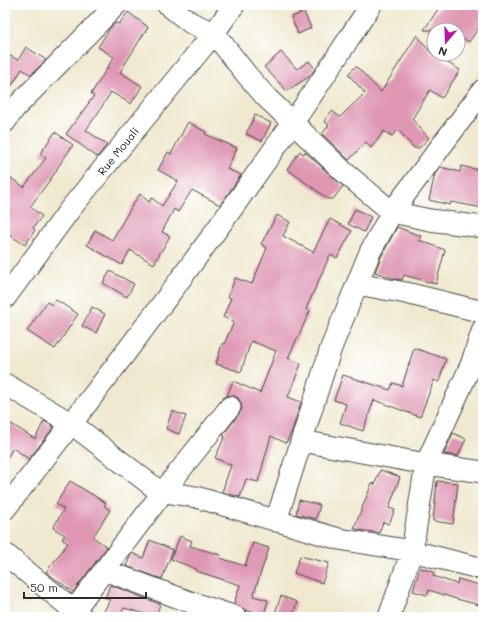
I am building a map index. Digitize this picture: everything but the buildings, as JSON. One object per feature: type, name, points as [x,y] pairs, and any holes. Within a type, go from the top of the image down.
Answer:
[{"type":"street","points":[[5,122],[14,109],[116,5]]},
{"type":"street","points":[[168,5],[191,23],[214,34],[266,97],[344,172],[392,212],[430,220],[483,228]]},
{"type":"street","name":"Rue Mouali","points":[[5,298],[71,208],[214,34],[234,5]]},
{"type":"street","points":[[5,510],[182,278],[293,122],[371,5]]},
{"type":"street","points":[[276,521],[331,348],[370,252],[392,212],[483,91]]},
{"type":"street","points":[[357,284],[406,293],[483,312]]},
{"type":"street","points":[[389,617],[412,551],[426,464],[477,366],[483,330]]},
{"type":"street","points":[[5,384],[72,424],[159,491],[196,497],[338,539],[412,551],[483,569]]},
{"type":"street","points":[[5,554],[75,615],[104,570],[230,407]]},
{"type":"street","points":[[302,441],[426,464],[483,472]]},
{"type":"street","points":[[104,570],[190,602],[236,617]]}]
